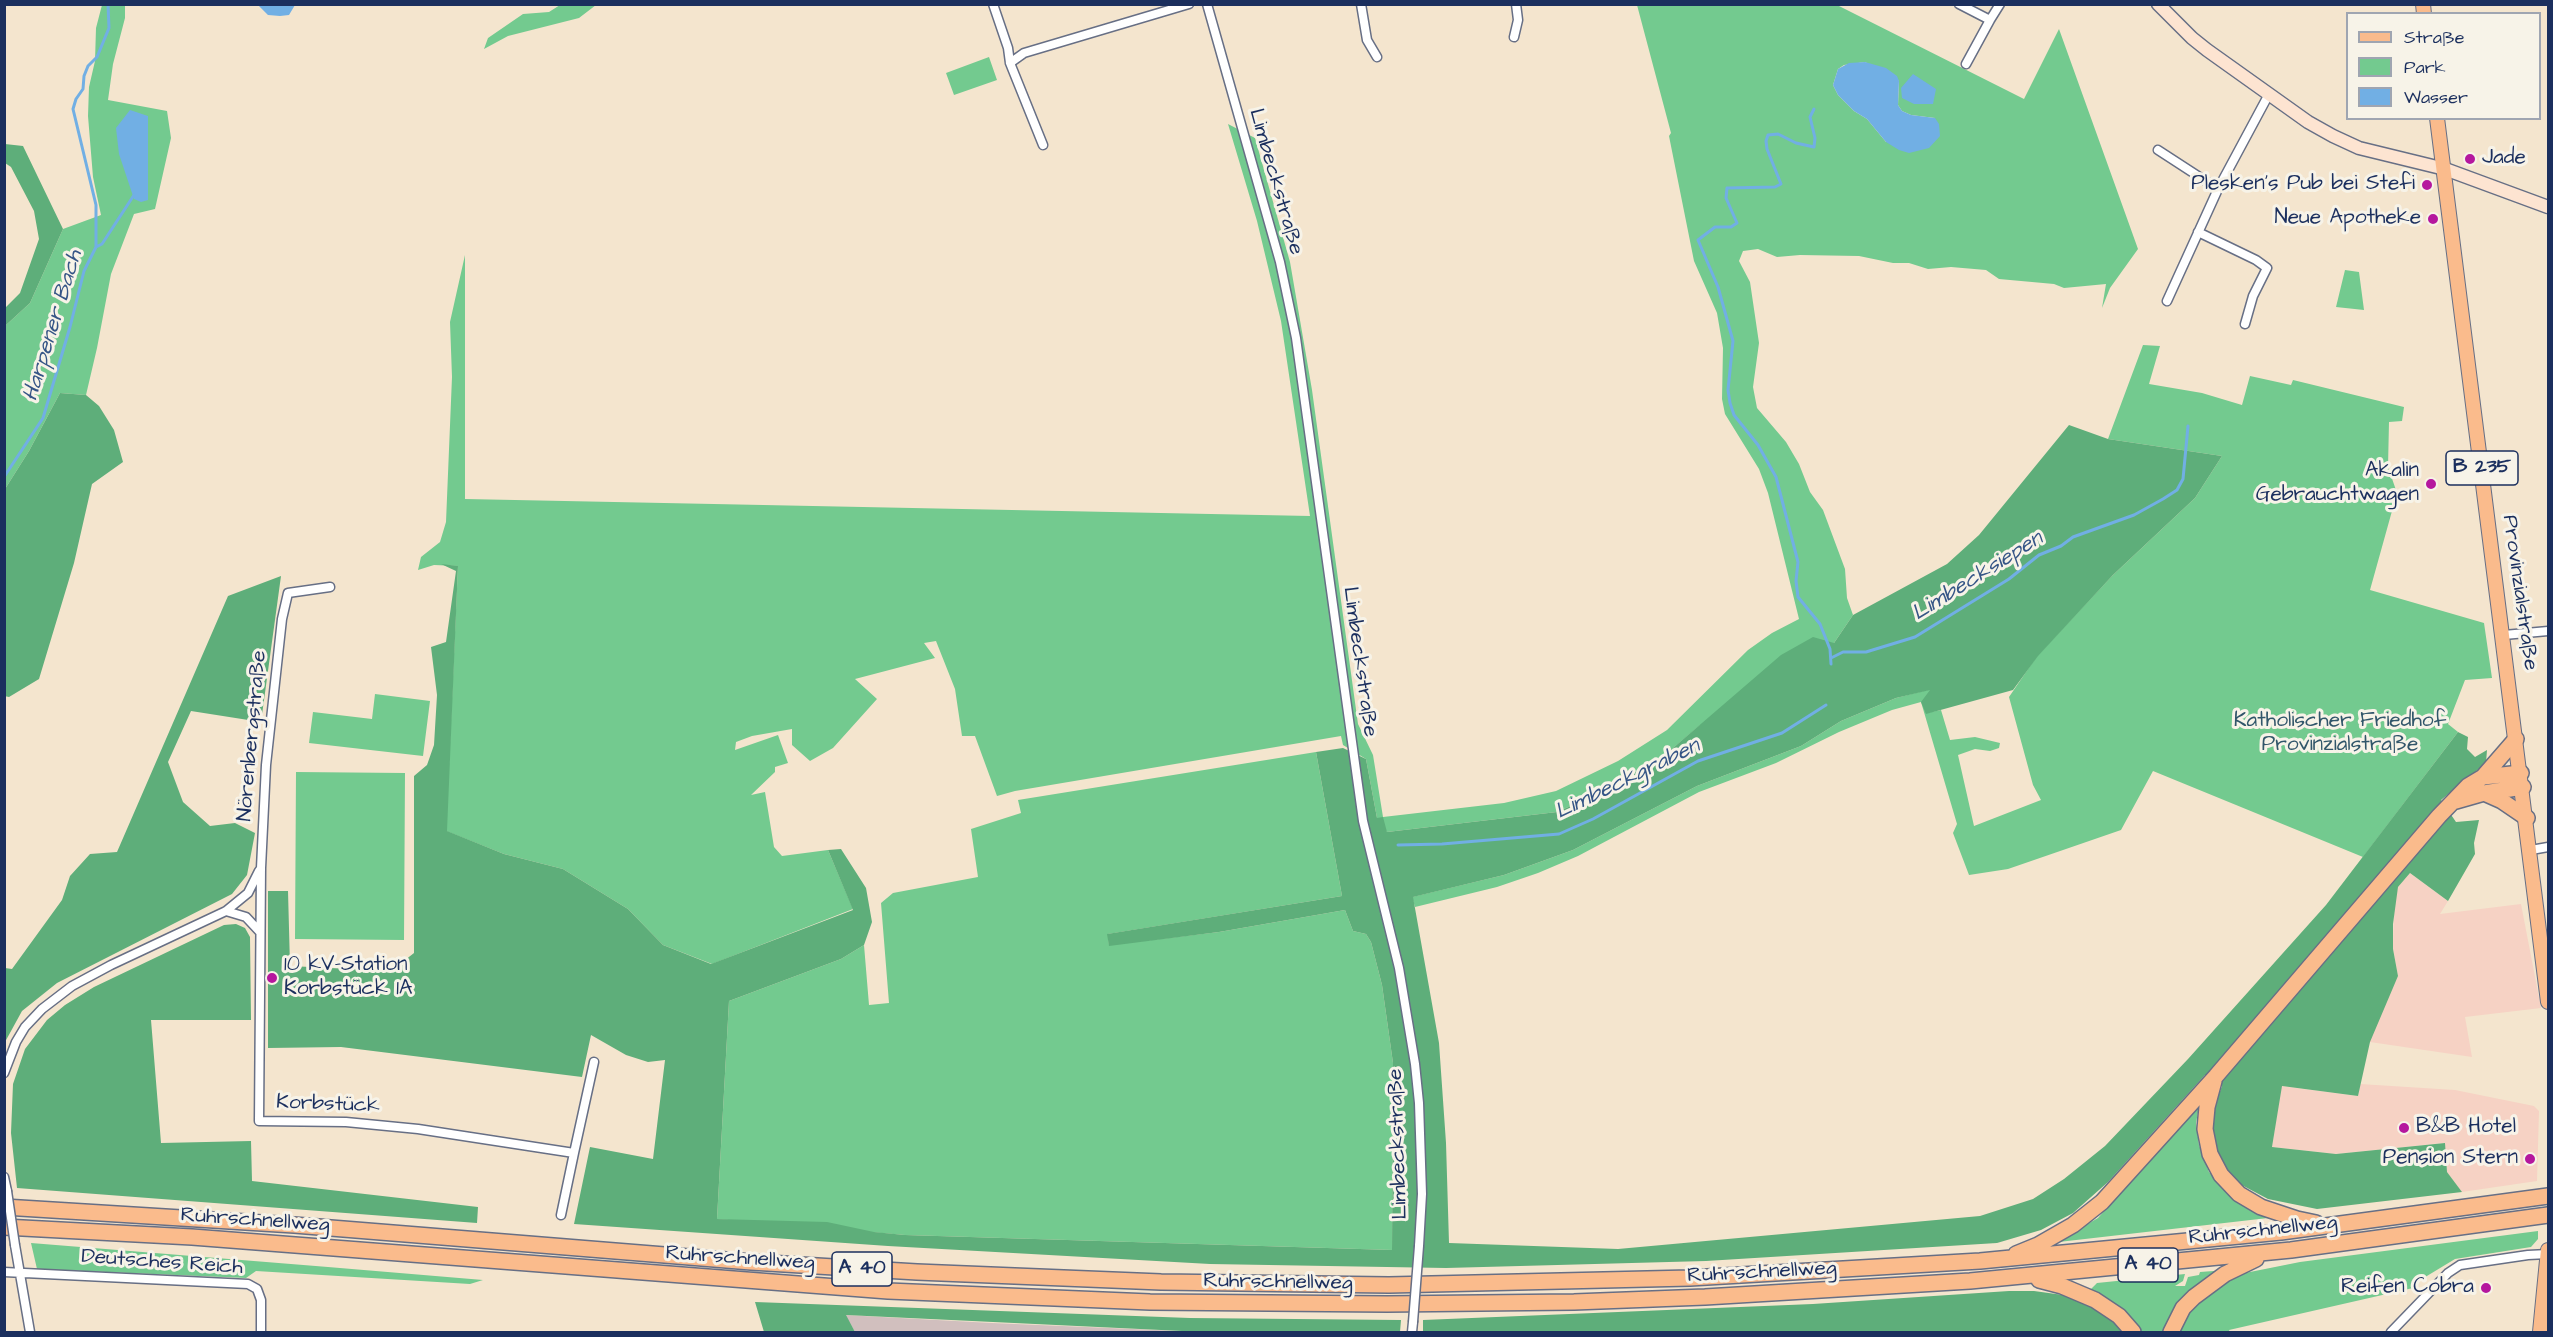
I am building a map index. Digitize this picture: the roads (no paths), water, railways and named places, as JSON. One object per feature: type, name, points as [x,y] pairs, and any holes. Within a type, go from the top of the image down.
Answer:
[{"type":"highway","points":[[1980,1261],[2007,1256],[2038,1245],[2089,1214],[2109,1195],[2216,1076],[2439,816],[2468,786],[2483,777],[2516,739]]},
{"type":"highway","points":[[2483,777],[2522,780]]},
{"type":"highway","points":[[2456,801],[2522,780]]},
{"type":"highway","points":[[2484,793],[2502,801],[2527,818]]},
{"type":"highway","points":[[2216,1076],[2205,1118],[2206,1141],[2215,1165],[2229,1185],[2250,1201],[2279,1214],[2325,1224],[2353,1223]]},
{"type":"highway","name":"Ruhrschnellweg","points":[[4,1207],[283,1224],[859,1269],[1161,1282],[1366,1285],[1533,1283],[1794,1273],[1980,1261],[2187,1242],[2353,1223],[2548,1196]]},
{"type":"highway","name":"Ruhrschnellweg","points":[[4,1227],[192,1237],[827,1287],[1026,1298],[1203,1303],[1398,1304],[1574,1302],[1755,1295],[2005,1278],[2291,1250],[2548,1215]]},
{"type":"highway","points":[[2171,1332],[2183,1308],[2213,1281],[2244,1264],[2291,1250]]},
{"type":"highway","points":[[2005,1278],[2038,1280],[2075,1290],[2109,1308],[2133,1332]]},
{"type":"main road","name":"Provinzialstraße","points":[[2437,120],[2527,818],[2548,1002]]},
{"type":"main road","points":[[2542,1328],[2548,1253]]},
{"type":"street","points":[[993,4],[1008,48],[1010,63],[1043,145]]},
{"type":"street","points":[[1010,63],[1024,53],[1189,4]]},
{"type":"street","name":"Limbeckstraße","points":[[1207,4],[1280,262],[1296,338],[1364,821],[1399,968],[1415,1064],[1422,1184],[1412,1332]]},
{"type":"street","points":[[1361,4],[1367,40],[1377,57]]},
{"type":"street","points":[[1514,37],[1518,20],[1516,4]]},
{"type":"street","points":[[1959,4],[1990,21]]},
{"type":"street","points":[[1966,64],[2000,4]]},
{"type":"street","points":[[2158,4],[2192,38],[2308,122],[2359,148],[2445,169],[2548,207]]},
{"type":"street","points":[[2167,301],[2218,189],[2269,94]]},
{"type":"street","points":[[2158,150],[2218,189]]},
{"type":"street","points":[[2198,232],[2256,260],[2267,268],[2253,296],[2245,324]]},
{"type":"street","name":"Nörenbergstraße","points":[[4,1073],[16,1042],[25,1027],[42,1009],[72,986],[111,965],[226,911],[248,893],[261,868],[266,765],[282,619],[288,593],[330,587]]},
{"type":"street","points":[[2504,635],[2548,631]]},
{"type":"street","points":[[2531,850],[2548,847]]},
{"type":"street","name":"Korbstück","points":[[261,868],[260,1121],[346,1122],[417,1129],[574,1153]]},
{"type":"street","points":[[226,911],[246,917],[260,933]]},
{"type":"street","points":[[561,1215],[594,1062]]},
{"type":"street","points":[[4,1177],[30,1332]]},
{"type":"street","points":[[2391,1332],[2448,1273],[2460,1265],[2548,1253]]},
{"type":"street","name":"Deutsches Reich","points":[[4,1272],[248,1284],[257,1289],[261,1300],[261,1332]]},
{"type":"water","points":[[258,5],[295,5],[289,15],[280,16],[268,15]]},
{"type":"water","points":[[1865,62],[1886,68],[1897,76],[1899,81],[1898,105],[1902,111],[1911,115],[1935,118],[1939,124],[1940,136],[1929,148],[1909,153],[1899,150],[1886,142],[1867,119],[1854,111],[1838,95],[1833,85],[1838,69],[1849,63]]},
{"type":"water","points":[[1913,74],[1936,89],[1933,104],[1914,104],[1902,98],[1901,88]]},
{"type":"water","points":[[130,110],[148,116],[148,200],[141,202],[134,199],[119,154],[116,128]]},
{"type":"waterway","name":"Harpener Bach","points":[[4,477],[43,418],[84,271],[96,247],[96,205],[73,109],[83,89],[88,66],[97,57],[109,28],[108,4]]},
{"type":"waterway","name":"Limbeckgraben","points":[[1814,109],[1810,117],[1815,138],[1814,147],[1796,143],[1778,134],[1768,135],[1767,149],[1781,184],[1775,187],[1727,188],[1726,198],[1737,223],[1731,227],[1715,227],[1698,240],[1718,287],[1733,341],[1728,390],[1730,403],[1734,415],[1758,445],[1776,477],[1798,562],[1796,581],[1798,597],[1820,624],[1830,649],[1831,664]]},
{"type":"waterway","points":[[96,247],[102,244],[134,195]]},
{"type":"waterway","name":"Limbecksiepen","points":[[1831,658],[1843,652],[1866,652],[1915,637],[2009,579],[2039,555],[2061,546],[2073,537],[2134,515],[2177,490],[2183,479],[2188,426]]},
{"type":"waterway","name":"Limbeckgraben","points":[[1398,845],[1442,844],[1559,834],[1593,819],[1698,761],[1782,733],[1826,705]]},
{"type":"place","name":"Jade","points":[[2470,159]]},
{"type":"place","name":"Plesken's Pub bei Stefi","points":[[2427,185]]},
{"type":"place","name":"Neue Apotheke","points":[[2433,219]]},
{"type":"place","name":"Akalin Gebrauchtwagen","points":[[2431,484]]},
{"type":"place","name":"10 kV-Station Korbstück 1A","points":[[272,978]]},
{"type":"place","name":"B&B Hotel","points":[[2404,1128]]},
{"type":"place","name":"Pension Stern","points":[[2530,1159]]},
{"type":"place","name":"Reifen Cobra","points":[[2486,1288]]},
{"type":"park label","name":"Katholischer Friedhof Provinzialstraße","points":[[2340,734]]}]
